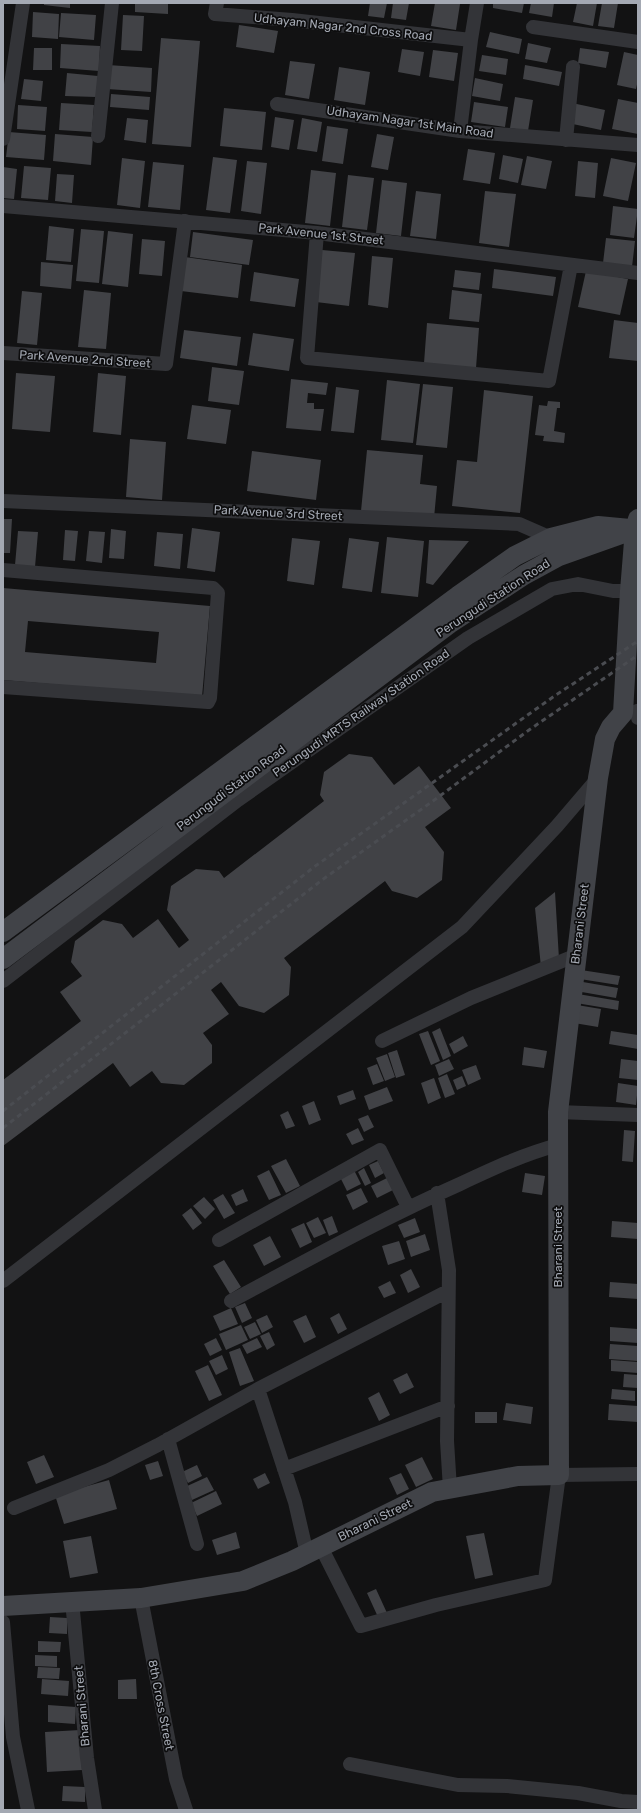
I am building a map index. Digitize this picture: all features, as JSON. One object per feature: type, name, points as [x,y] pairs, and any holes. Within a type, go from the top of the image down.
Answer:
[{"type":"street","points":[[3,139],[23,3]]},
{"type":"street","points":[[98,136],[112,3]]},
{"type":"street","points":[[460,131],[477,3]]},
{"type":"street","name":"Udhayam Nagar 2nd Cross Road","points":[[216,9],[292,20],[471,40]]},
{"type":"street","points":[[532,27],[638,42]]},
{"type":"street","points":[[566,140],[573,67]]},
{"type":"street","name":"Udhayam Nagar 1st Main Road","points":[[277,104],[460,131],[638,145]]},
{"type":"street","name":"Park Avenue 1st Street","points":[[3,206],[317,233],[638,273]]},
{"type":"street","name":"Park Avenue 2nd Street","points":[[3,353],[166,364],[186,221]]},
{"type":"street","points":[[317,233],[307,358],[550,381],[571,265]]},
{"type":"street","name":"Park Avenue 3rd Street","points":[[3,501],[519,524],[551,538]]},
{"type":"street","name":"Perungudi Station Road","points":[[3,932],[458,596],[515,556],[551,538],[598,526],[637,524]]},
{"type":"street","name":"Perungudi Station Road","points":[[3,959],[71,919],[449,624],[524,575],[559,556],[637,524]]},
{"type":"street","name":"Bharani Street","points":[[3,1606],[141,1598],[243,1581],[314,1551],[432,1492],[518,1476],[559,1475],[558,1112],[598,778],[605,739],[611,727],[634,713],[630,591],[637,524]]},
{"type":"street","points":[[3,570],[213,588],[218,593],[210,698],[208,702],[3,688]]},
{"type":"street","name":"Perungudi MRTS Railway Station Road","points":[[3,981],[71,919],[468,638],[552,589],[578,584],[613,591],[630,591]]},
{"type":"street","points":[[3,1281],[462,927],[557,826],[598,778]]},
{"type":"street","points":[[382,1041],[471,998],[576,955]]},
{"type":"street","points":[[558,1112],[638,1115]]},
{"type":"street","points":[[231,1301],[437,1193],[488,1171],[558,1145]]},
{"type":"street","points":[[219,1240],[380,1150],[408,1207]]},
{"type":"street","points":[[437,1193],[449,1270],[448,1406],[450,1489]]},
{"type":"street","points":[[14,1508],[108,1470],[168,1440],[258,1389],[448,1291]]},
{"type":"street","points":[[258,1389],[295,1502],[314,1551],[361,1626],[436,1605],[545,1580],[559,1475],[638,1474]]},
{"type":"street","points":[[284,1469],[448,1406]]},
{"type":"street","points":[[168,1440],[197,1544]]},
{"type":"street","name":"8th Cross Street","points":[[141,1598],[176,1779],[186,1810]]},
{"type":"street","name":"Bharani Street","points":[[72,1601],[87,1758],[95,1810]]},
{"type":"street","points":[[3,1622],[13,1737],[28,1810]]},
{"type":"street","points":[[350,1764],[458,1785],[515,1787],[578,1793],[621,1801],[638,1802]]},
{"type":"building","points":[[44,3],[70,3],[70,8],[44,5]]},
{"type":"building","points":[[135,3],[168,3],[168,14],[135,12]]},
{"type":"building","points":[[370,3],[387,3],[384,18],[368,16]]},
{"type":"building","points":[[393,3],[409,3],[406,20],[391,18]]},
{"type":"building","points":[[435,3],[460,4],[456,30],[431,26]]},
{"type":"building","points":[[493,3],[524,3],[522,13],[493,8]]},
{"type":"building","points":[[531,3],[554,3],[552,17],[529,13]]},
{"type":"building","points":[[577,3],[597,3],[593,26],[573,22]]},
{"type":"building","points":[[602,3],[618,3],[614,28],[598,26]]},
{"type":"building","points":[[33,12],[59,14],[58,39],[32,37]]},
{"type":"building","points":[[61,13],[96,15],[94,40],[59,37]]},
{"type":"building","points":[[123,15],[144,16],[142,51],[121,50]]},
{"type":"building","points":[[239,25],[278,31],[274,53],[236,47]]},
{"type":"building","points":[[490,32],[522,39],[519,54],[486,47]]},
{"type":"building","points":[[161,38],[200,41],[191,147],[152,144]]},
{"type":"building","points":[[528,43],[551,48],[547,63],[525,59]]},
{"type":"building","points":[[61,44],[100,46],[99,71],[60,68]]},
{"type":"building","points":[[34,48],[52,48],[52,70],[33,70]]},
{"type":"building","points":[[580,48],[609,52],[606,68],[578,63]]},
{"type":"building","points":[[402,49],[424,52],[420,76],[398,72]]},
{"type":"building","points":[[433,50],[458,53],[454,81],[429,77]]},
{"type":"building","points":[[624,52],[638,55],[638,80],[636,89],[617,85]]},
{"type":"building","points":[[482,55],[508,59],[506,75],[479,71]]},
{"type":"building","points":[[290,61],[315,64],[309,99],[285,95]]},
{"type":"building","points":[[108,65],[152,68],[151,92],[107,89]]},
{"type":"building","points":[[525,65],[562,72],[559,86],[523,79]]},
{"type":"building","points":[[339,67],[370,72],[365,105],[334,100]]},
{"type":"building","points":[[67,73],[98,76],[96,97],[65,96]]},
{"type":"building","points":[[475,78],[503,84],[500,101],[472,96]]},
{"type":"building","points":[[24,79],[43,81],[41,101],[21,99]]},
{"type":"building","points":[[111,94],[150,97],[149,110],[110,107]]},
{"type":"building","points":[[515,97],[533,100],[528,131],[510,128]]},
{"type":"building","points":[[618,99],[638,103],[638,134],[612,129]]},
{"type":"building","points":[[474,102],[508,107],[505,127],[471,122]]},
{"type":"building","points":[[61,103],[94,105],[92,132],[59,130]]},
{"type":"building","points":[[572,103],[605,110],[601,130],[568,123]]},
{"type":"building","points":[[18,105],[47,107],[45,131],[17,129]]},
{"type":"building","points":[[224,108],[266,112],[262,150],[220,146]]},
{"type":"building","points":[[275,117],[294,120],[289,150],[271,147]]},
{"type":"building","points":[[127,118],[148,120],[146,143],[124,140]]},
{"type":"building","points":[[302,118],[322,122],[317,152],[297,149]]},
{"type":"building","points":[[327,126],[348,129],[343,164],[322,161]]},
{"type":"building","points":[[9,132],[46,135],[44,160],[6,157]]},
{"type":"building","points":[[55,134],[93,137],[91,165],[53,161]]},
{"type":"building","points":[[377,134],[394,137],[388,170],[371,167]]},
{"type":"building","points":[[468,149],[495,153],[490,184],[463,180]]},
{"type":"building","points":[[503,155],[523,159],[518,183],[499,179]]},
{"type":"building","points":[[527,156],[552,161],[546,189],[521,185]]},
{"type":"building","points":[[213,157],[237,160],[230,213],[206,210]]},
{"type":"building","points":[[122,158],[145,161],[140,208],[117,205]]},
{"type":"building","points":[[611,158],[636,163],[628,201],[603,196]]},
{"type":"building","points":[[247,161],[267,163],[261,214],[241,211]]},
{"type":"building","points":[[578,161],[598,163],[595,198],[575,196]]},
{"type":"building","points":[[153,162],[184,165],[180,210],[148,207]]},
{"type":"building","points":[[24,166],[51,168],[48,200],[21,198]]},
{"type":"building","points":[[3,167],[17,169],[14,199],[3,198]]},
{"type":"building","points":[[311,170],[336,173],[330,226],[305,223]]},
{"type":"building","points":[[57,174],[74,175],[72,203],[55,201]]},
{"type":"building","points":[[348,175],[374,178],[367,230],[342,227]]},
{"type":"building","points":[[382,180],[407,183],[401,236],[376,233]]},
{"type":"building","points":[[416,191],[441,194],[436,239],[410,236]]},
{"type":"building","points":[[485,191],[516,194],[509,247],[479,243]]},
{"type":"building","points":[[613,206],[638,209],[634,238],[610,235]]},
{"type":"building","points":[[49,226],[74,229],[71,262],[46,260]]},
{"type":"building","points":[[81,229],[104,231],[99,283],[76,281]]},
{"type":"building","points":[[108,231],[133,234],[128,287],[102,284]]},
{"type":"building","points":[[193,232],[253,240],[249,265],[190,257]]},
{"type":"building","points":[[606,238],[635,241],[632,267],[603,263]]},
{"type":"building","points":[[142,239],[165,241],[162,276],[139,274]]},
{"type":"building","points":[[322,250],[355,253],[349,306],[316,302]]},
{"type":"building","points":[[372,256],[393,258],[388,308],[368,305]]},
{"type":"building","points":[[185,257],[242,265],[238,298],[181,291]]},
{"type":"building","points":[[41,262],[73,265],[71,289],[40,286]]},
{"type":"building","points":[[494,269],[556,277],[553,296],[492,288]]},
{"type":"building","points":[[455,270],[481,273],[479,290],[453,287]]},
{"type":"building","points":[[586,271],[628,279],[620,315],[578,307]]},
{"type":"building","points":[[254,272],[299,279],[295,307],[250,301]]},
{"type":"building","points":[[84,290],[111,293],[106,349],[78,347]]},
{"type":"building","points":[[452,290],[482,294],[479,322],[449,319]]},
{"type":"building","points":[[22,291],[42,293],[37,345],[17,343]]},
{"type":"building","points":[[614,320],[638,323],[638,361],[609,358]]},
{"type":"building","points":[[427,323],[479,328],[476,368],[424,363]]},
{"type":"building","points":[[184,330],[241,337],[237,366],[180,358]]},
{"type":"building","points":[[253,333],[294,339],[289,371],[248,365]]},
{"type":"building","points":[[212,367],[244,371],[239,405],[208,401]]},
{"type":"building","points":[[16,373],[55,376],[50,432],[12,429]]},
{"type":"building","points":[[98,373],[126,376],[121,435],[93,432]]},
{"type":"building","points":[[291,379],[328,383],[326,395],[308,393],[307,403],[314,403],[314,409],[324,409],[321,431],[286,428]]},
{"type":"building","points":[[387,380],[420,384],[413,443],[381,440]]},
{"type":"building","points":[[423,384],[453,387],[447,448],[416,445]]},
{"type":"building","points":[[336,387],[359,390],[354,433],[331,431]]},
{"type":"building","points":[[484,390],[533,396],[520,513],[452,506],[457,460],[477,462]]},
{"type":"building","points":[[548,401],[560,402],[560,408],[557,408],[554,431],[565,433],[564,443],[543,441],[544,436],[535,435],[539,405],[547,406]]},
{"type":"building","points":[[192,405],[231,410],[226,444],[187,439]]},
{"type":"building","points":[[130,439],[166,442],[162,500],[126,497]]},
{"type":"building","points":[[367,450],[423,455],[420,484],[437,486],[434,518],[361,511]]},
{"type":"building","points":[[252,451],[321,460],[316,500],[247,491]]},
{"type":"building","points":[[3,519],[12,519],[10,553],[3,553]]},
{"type":"building","points":[[192,528],[220,532],[215,572],[187,568]]},
{"type":"building","points":[[111,529],[126,531],[124,559],[109,558]]},
{"type":"building","points":[[65,530],[78,531],[75,561],[63,560]]},
{"type":"building","points":[[18,531],[38,532],[35,567],[15,565]]},
{"type":"building","points":[[89,531],[105,532],[102,563],[86,561]]},
{"type":"building","points":[[157,532],[183,534],[180,569],[154,566]]},
{"type":"building","points":[[387,537],[424,541],[418,597],[381,593]]},
{"type":"building","points":[[292,538],[320,541],[314,585],[287,581]]},
{"type":"building","points":[[349,538],[379,542],[372,592],[342,588]]},
{"type":"building","points":[[429,540],[469,541],[433,585],[426,583]]},
{"type":"building","points":[[3,588],[210,606],[202,697],[3,680]],"holes":[[[28,621],[159,632],[156,663],[25,652]]]},
{"type":"building","points":[[349,754],[372,757],[394,785],[419,766],[451,808],[425,827],[444,852],[442,880],[417,898],[392,891],[385,881],[284,958],[291,967],[289,995],[264,1013],[239,1006],[221,982],[211,990],[229,1014],[203,1033],[212,1045],[212,1063],[184,1085],[161,1083],[152,1071],[130,1087],[113,1063],[3,1146],[3,1080],[81,1021],[60,992],[82,976],[71,962],[75,941],[103,920],[122,924],[133,938],[158,919],[179,948],[189,940],[167,910],[171,886],[196,869],[219,871],[224,878],[324,801],[320,795],[324,772]]},
{"type":"building","points":[[555,892],[559,959],[541,967],[535,908]]},
{"type":"building","points":[[581,970],[620,976],[618,985],[580,979]]},
{"type":"building","points":[[577,981],[618,988],[616,998],[576,991]]},
{"type":"building","points":[[578,994],[619,1001],[618,1010],[576,1003]]},
{"type":"building","points":[[577,1005],[601,1009],[598,1027],[574,1023]]},
{"type":"building","points":[[440,1028],[451,1056],[443,1060],[432,1032]]},
{"type":"building","points":[[428,1031],[440,1061],[431,1065],[419,1034]]},
{"type":"building","points":[[611,1031],[638,1035],[638,1049],[609,1044]]},
{"type":"building","points":[[463,1036],[468,1046],[454,1054],[449,1044]]},
{"type":"building","points":[[524,1047],[547,1051],[544,1068],[522,1065]]},
{"type":"building","points":[[397,1050],[405,1075],[396,1078],[388,1053]]},
{"type":"building","points":[[387,1054],[395,1077],[385,1081],[376,1058]]},
{"type":"building","points":[[449,1059],[454,1069],[439,1076],[435,1065]]},
{"type":"building","points":[[621,1059],[638,1061],[638,1080],[619,1078]]},
{"type":"building","points":[[377,1064],[384,1081],[373,1085],[367,1068]]},
{"type":"building","points":[[476,1065],[481,1079],[468,1085],[462,1070]]},
{"type":"building","points":[[447,1074],[455,1094],[445,1098],[438,1078]]},
{"type":"building","points":[[462,1076],[466,1086],[457,1090],[453,1080]]},
{"type":"building","points":[[434,1078],[441,1098],[428,1104],[421,1083]]},
{"type":"building","points":[[618,1083],[638,1086],[636,1105],[616,1102]]},
{"type":"building","points":[[387,1087],[393,1101],[369,1110],[364,1096]]},
{"type":"building","points":[[353,1090],[356,1099],[340,1105],[337,1096]]},
{"type":"building","points":[[314,1101],[321,1120],[309,1125],[302,1106]]},
{"type":"building","points":[[288,1111],[295,1126],[286,1129],[280,1115]]},
{"type":"building","points":[[368,1115],[374,1127],[364,1132],[358,1119]]},
{"type":"building","points":[[358,1128],[364,1140],[352,1145],[346,1134]]},
{"type":"building","points":[[624,1130],[635,1131],[633,1162],[622,1161]]},
{"type":"building","points":[[286,1159],[300,1186],[286,1193],[271,1166]]},
{"type":"building","points":[[378,1161],[384,1173],[375,1178],[369,1165]]},
{"type":"building","points":[[353,1168],[361,1184],[347,1191],[339,1175]]},
{"type":"building","points":[[364,1168],[371,1183],[365,1186],[358,1172]]},
{"type":"building","points":[[269,1170],[281,1195],[269,1200],[257,1176]]},
{"type":"building","points":[[525,1173],[545,1176],[542,1195],[522,1192]]},
{"type":"building","points":[[387,1178],[393,1190],[377,1198],[371,1186]]},
{"type":"building","points":[[361,1188],[368,1202],[353,1210],[346,1195]]},
{"type":"building","points":[[243,1189],[248,1201],[236,1206],[231,1195]]},
{"type":"building","points":[[223,1194],[235,1213],[224,1219],[213,1200]]},
{"type":"building","points":[[204,1197],[215,1209],[205,1219],[193,1206]]},
{"type":"building","points":[[191,1208],[202,1223],[193,1230],[182,1215]]},
{"type":"building","points":[[332,1216],[338,1232],[329,1236],[323,1220]]},
{"type":"building","points":[[318,1217],[326,1233],[314,1238],[306,1223]]},
{"type":"building","points":[[415,1218],[420,1232],[404,1238],[398,1225]]},
{"type":"building","points":[[612,1221],[638,1223],[638,1239],[611,1237]]},
{"type":"building","points":[[304,1223],[312,1242],[300,1248],[291,1229]]},
{"type":"building","points":[[425,1234],[430,1250],[411,1257],[406,1241]]},
{"type":"building","points":[[270,1236],[281,1257],[264,1266],[253,1245]]},
{"type":"building","points":[[399,1241],[405,1259],[388,1265],[382,1246]]},
{"type":"building","points":[[224,1260],[241,1287],[230,1294],[213,1266]]},
{"type":"building","points":[[411,1269],[420,1287],[408,1293],[400,1275]]},
{"type":"building","points":[[390,1281],[396,1293],[384,1298],[378,1287]]},
{"type":"building","points":[[610,1282],[638,1284],[638,1299],[609,1297]]},
{"type":"building","points":[[245,1303],[252,1318],[242,1323],[235,1307]]},
{"type":"building","points":[[231,1308],[238,1324],[220,1331],[213,1316]]},
{"type":"building","points":[[339,1313],[347,1329],[338,1334],[330,1318]]},
{"type":"building","points":[[267,1315],[273,1327],[262,1333],[256,1320]]},
{"type":"building","points":[[306,1315],[316,1337],[304,1343],[293,1321]]},
{"type":"building","points":[[255,1322],[261,1334],[250,1339],[244,1327]]},
{"type":"building","points":[[241,1325],[248,1340],[226,1350],[219,1334]]},
{"type":"building","points":[[610,1327],[638,1329],[638,1343],[610,1341]]},
{"type":"building","points":[[269,1332],[275,1345],[267,1350],[260,1336]]},
{"type":"building","points":[[216,1338],[222,1350],[210,1356],[204,1344]]},
{"type":"building","points":[[257,1338],[262,1347],[247,1354],[242,1345]]},
{"type":"building","points":[[610,1344],[638,1346],[638,1361],[609,1359]]},
{"type":"building","points":[[240,1348],[254,1381],[240,1386],[229,1352]]},
{"type":"building","points":[[222,1355],[228,1369],[216,1375],[209,1361]]},
{"type":"building","points":[[611,1360],[638,1362],[638,1373],[611,1371]]},
{"type":"building","points":[[208,1365],[222,1395],[209,1401],[195,1371]]},
{"type":"building","points":[[407,1373],[414,1387],[400,1394],[393,1380]]},
{"type":"building","points":[[624,1374],[638,1375],[638,1388],[623,1387]]},
{"type":"building","points":[[612,1389],[635,1391],[635,1401],[611,1399]]},
{"type":"building","points":[[379,1392],[390,1415],[379,1421],[368,1398]]},
{"type":"building","points":[[506,1403],[533,1407],[531,1424],[503,1420]]},
{"type":"building","points":[[609,1404],[638,1406],[638,1422],[608,1420]]},
{"type":"building","points":[[475,1412],[497,1412],[497,1423],[475,1423]]},
{"type":"building","points":[[44,1455],[54,1477],[36,1484],[27,1462]]},
{"type":"building","points":[[422,1457],[433,1479],[416,1487],[405,1465]]},
{"type":"building","points":[[158,1461],[163,1476],[150,1480],[145,1465]]},
{"type":"building","points":[[197,1465],[202,1476],[188,1483],[182,1472]]},
{"type":"building","points":[[265,1473],[270,1483],[258,1489],[253,1479]]},
{"type":"building","points":[[401,1473],[409,1489],[397,1495],[389,1478]]},
{"type":"building","points":[[207,1477],[214,1490],[192,1500],[185,1487]]},
{"type":"building","points":[[109,1480],[117,1509],[64,1524],[55,1495]]},
{"type":"building","points":[[216,1491],[222,1504],[197,1516],[191,1503]]},
{"type":"building","points":[[236,1532],[240,1548],[217,1555],[212,1540]]},
{"type":"building","points":[[484,1533],[493,1575],[475,1579],[466,1536]]},
{"type":"building","points":[[91,1536],[98,1573],[70,1578],[63,1541]]},
{"type":"building","points":[[376,1589],[387,1613],[378,1617],[367,1593]]},
{"type":"building","points":[[50,1617],[67,1618],[67,1634],[49,1633]]},
{"type":"building","points":[[38,1641],[61,1642],[60,1652],[38,1652]]},
{"type":"building","points":[[35,1655],[57,1656],[57,1667],[35,1666]]},
{"type":"building","points":[[38,1667],[60,1668],[59,1679],[37,1678]]},
{"type":"building","points":[[42,1679],[69,1681],[68,1696],[41,1694]]},
{"type":"building","points":[[136,1679],[137,1699],[118,1699],[118,1680]]},
{"type":"building","points":[[48,1705],[76,1707],[75,1724],[48,1722]]},
{"type":"building","points":[[80,1730],[82,1770],[47,1772],[45,1732]]},
{"type":"building","points":[[63,1786],[85,1787],[85,1802],[62,1801]]},
{"type":"railway","points":[[3,1111],[314,867],[553,697],[638,641]]},
{"type":"railway","points":[[3,1128],[322,880],[529,730],[638,655]]}]
